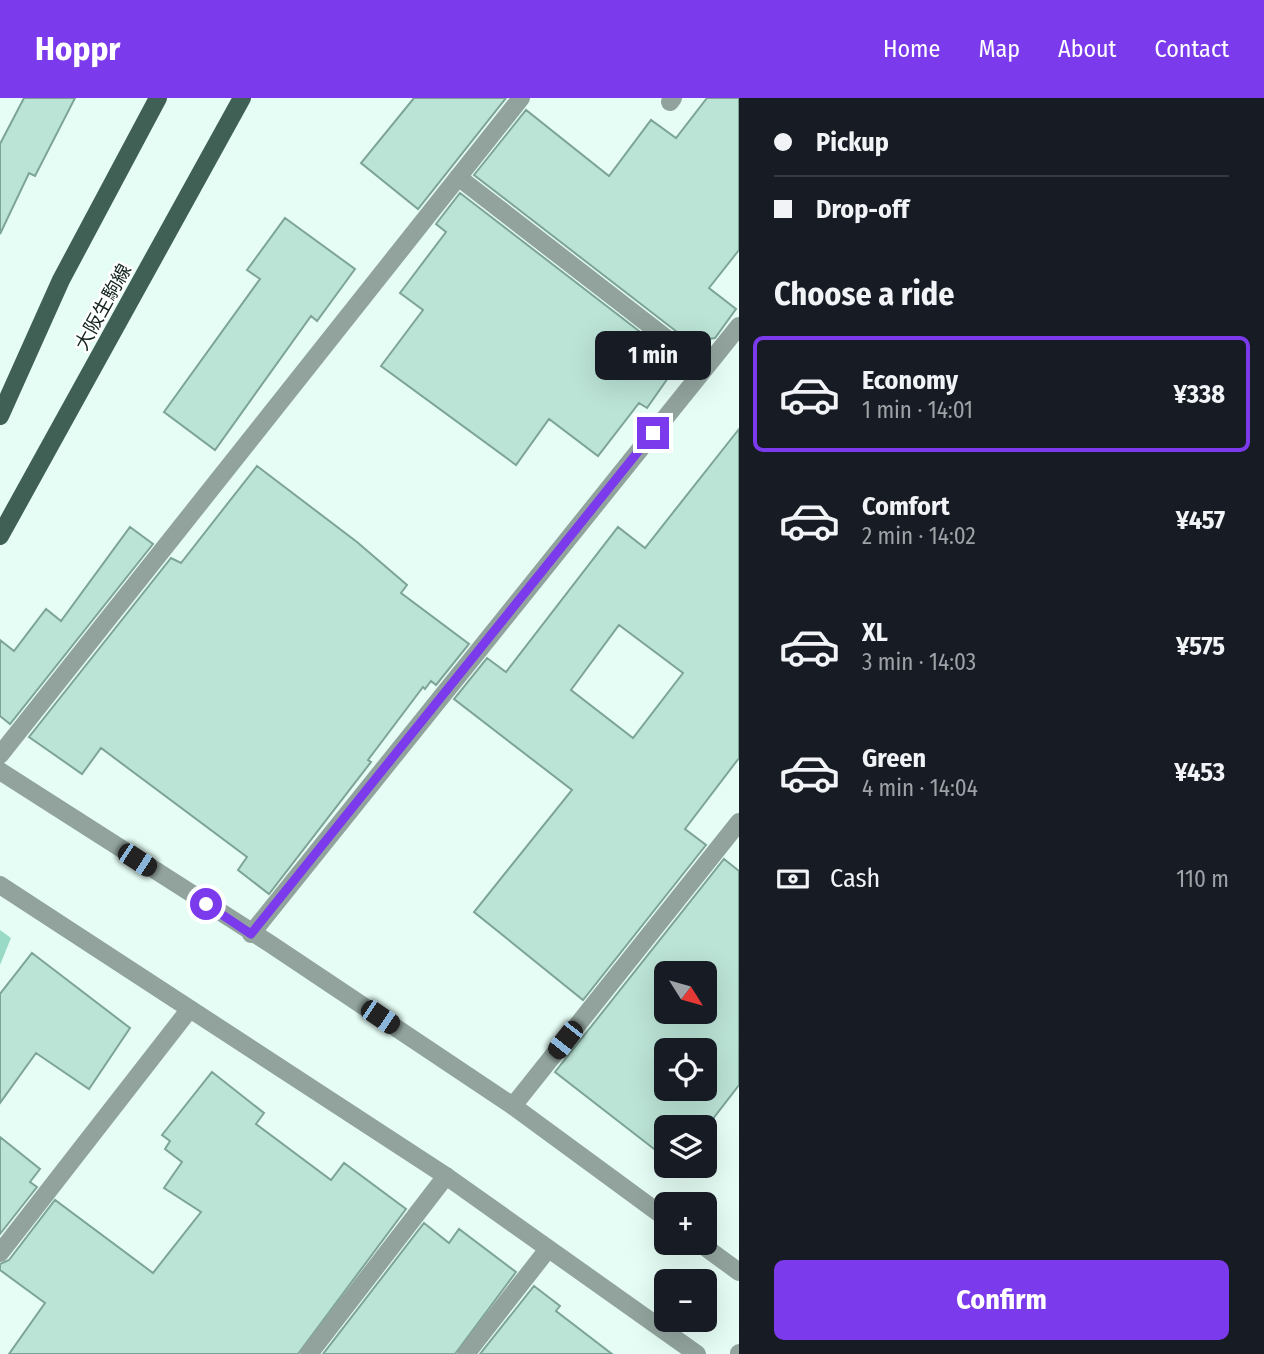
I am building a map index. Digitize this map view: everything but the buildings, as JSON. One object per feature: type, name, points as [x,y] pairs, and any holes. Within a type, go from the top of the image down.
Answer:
[{"type":"main road","points":[[0,416],[61,280],[158,98]]},
{"type":"main road","name":"大阪生駒線","points":[[0,536],[242,98]]},
{"type":"street","points":[[0,755],[521,98]]},
{"type":"street","points":[[458,177],[705,368]]},
{"type":"street","points":[[251,934],[739,326]]},
{"type":"street","points":[[0,771],[513,1106],[654,1209]]},
{"type":"street","points":[[513,1106],[739,822]]},
{"type":"street","points":[[0,885],[446,1176],[697,1354]]},
{"type":"street","points":[[0,1253],[189,1010]]},
{"type":"street","points":[[309,1354],[446,1176]]},
{"type":"street","points":[[466,1354],[548,1248]]},
{"type":"street","points":[[716,1255],[739,1272]]},
{"type":"green space","points":[[0,930],[11,938],[0,965]]},
{"type":"route","points":[[206,904],[251,934],[653,433]]}]
